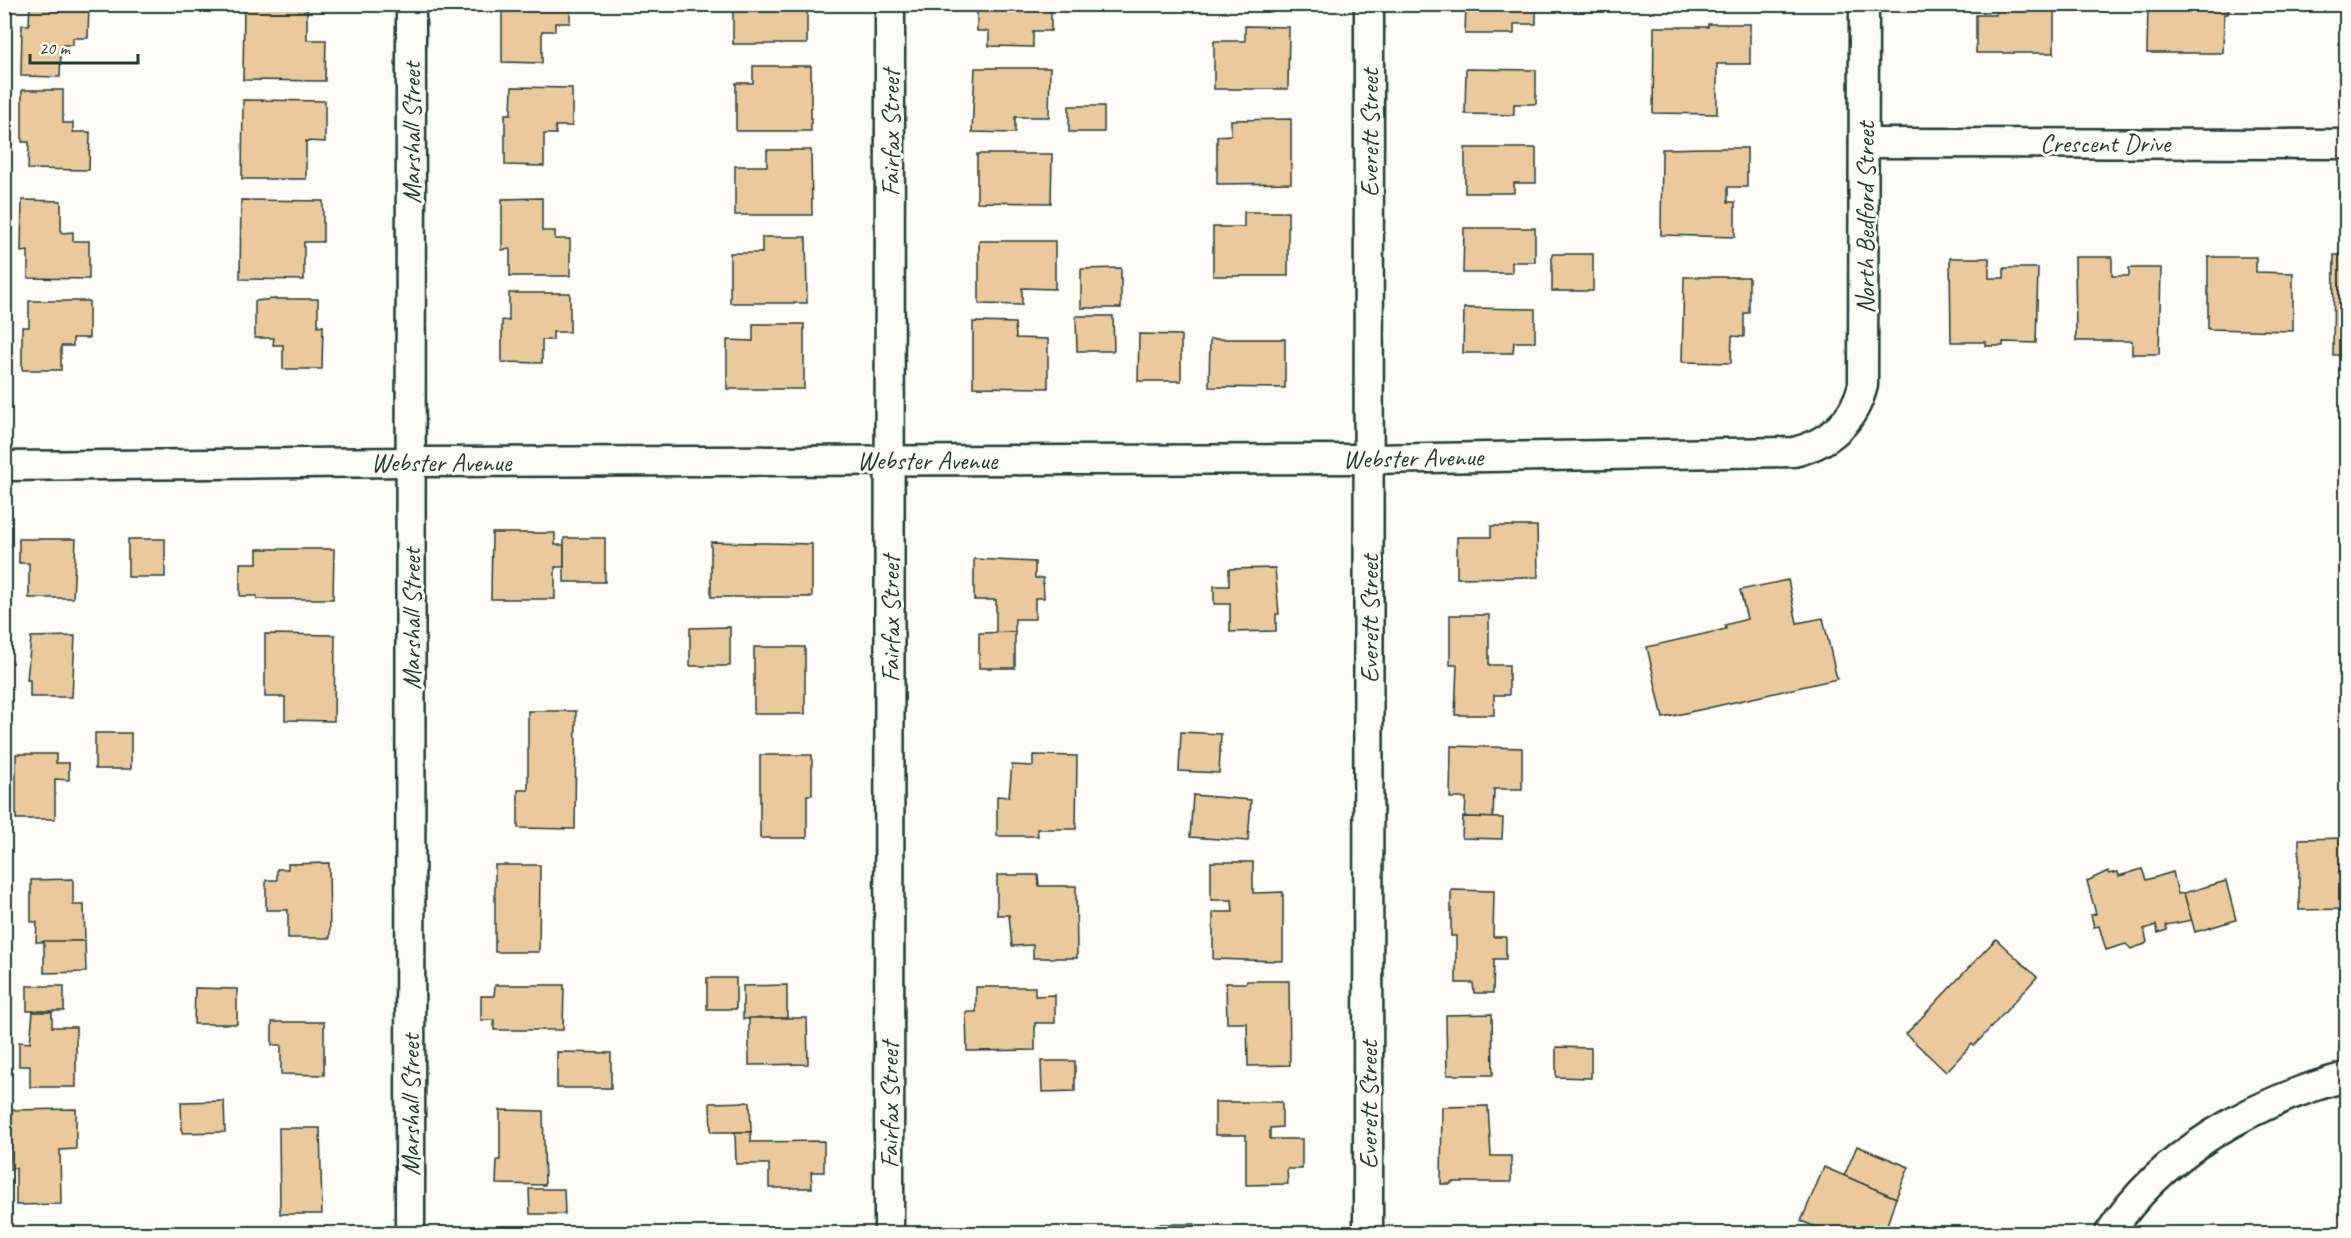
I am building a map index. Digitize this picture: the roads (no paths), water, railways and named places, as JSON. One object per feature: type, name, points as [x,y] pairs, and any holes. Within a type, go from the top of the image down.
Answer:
[{"type":"street","name":"Marshall Street","points":[[410,1233],[411,4]]},
{"type":"street","name":"Fairfax Street","points":[[889,1233],[890,4]]},
{"type":"street","name":"Everett Street","points":[[1368,1233],[1369,4]]},
{"type":"street","name":"North Bedford Street","points":[[1843,426],[1859,402],[1865,370],[1864,4]]},
{"type":"street","name":"Crescent Drive","points":[[1864,143],[2346,144]]},
{"type":"street","name":"Webster Avenue","points":[[4,466],[410,462],[1369,459],[1794,452],[1809,448],[1843,426]]},
{"type":"street","points":[[2109,1233],[2135,1199],[2170,1164],[2222,1129],[2273,1102],[2346,1077]]}]
